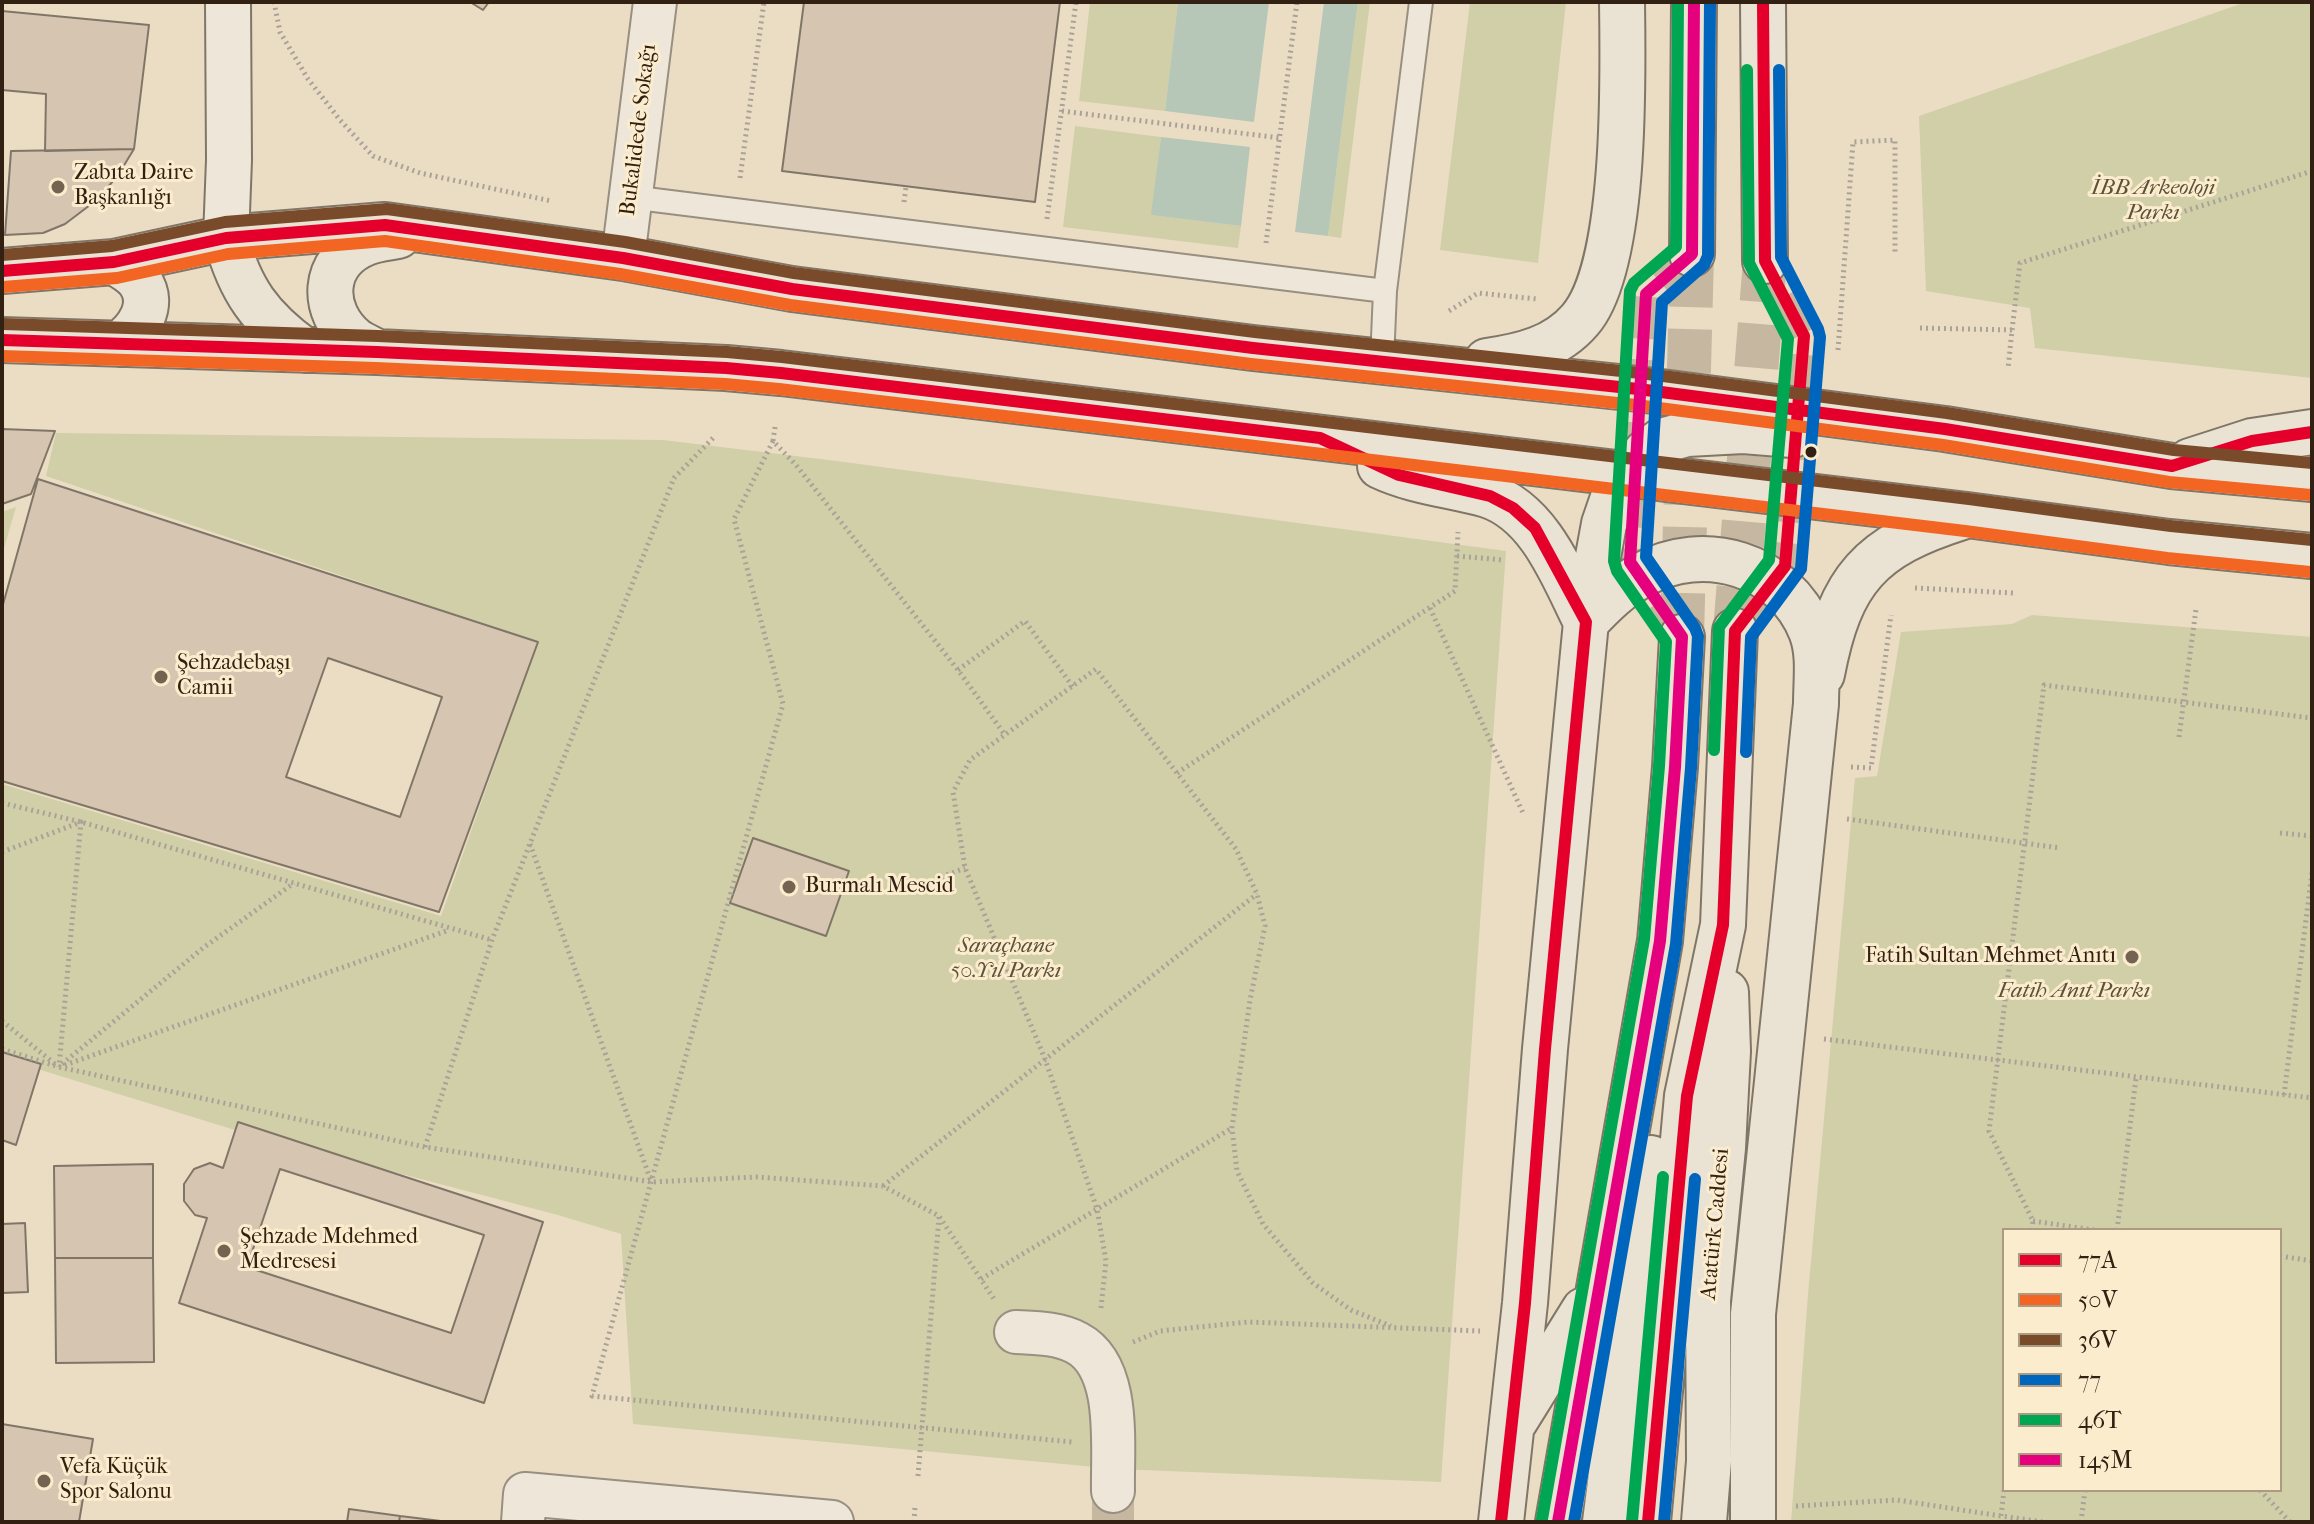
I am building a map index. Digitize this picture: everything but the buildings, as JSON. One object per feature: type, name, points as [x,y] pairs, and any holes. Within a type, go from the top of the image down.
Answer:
[{"type":"main road","points":[[228,2],[226,238],[243,287],[262,314],[304,350]]},
{"type":"main road","points":[[1444,368],[1526,355],[1555,341],[1579,321],[1594,299],[1605,265],[1617,184],[1623,68],[1622,2]]},
{"type":"main road","points":[[1692,254],[1694,2]]},
{"type":"main road","points":[[1763,2],[1765,261]]},
{"type":"main road","points":[[2,271],[114,262],[226,238],[385,225],[623,258],[792,289],[1223,344],[1638,389],[1945,429],[2172,466],[2312,479]]},
{"type":"main road","points":[[377,352],[356,341],[340,323],[330,300],[330,279],[341,261],[365,243],[427,229]]},
{"type":"main road","points":[[114,262],[140,282],[144,292],[145,311],[141,321],[132,335],[119,344]]},
{"type":"main road","points":[[2,340],[377,352],[754,371],[1967,515],[2169,542],[2312,556]]},
{"type":"main road","points":[[1501,1522],[1513,1425],[1586,622],[1604,524],[1615,492],[1646,452],[1661,441],[1687,434],[1743,431],[1899,444],[1945,429]]},
{"type":"main road","points":[[2172,466],[2252,441],[2312,432]]},
{"type":"main road","points":[[1320,438],[1399,475],[1490,496],[1513,508],[1535,528],[1586,622]]},
{"type":"main road","points":[[1816,704],[1837,615],[1863,571],[1873,560],[1909,537],[1967,515]]},
{"type":"main road","points":[[1586,622],[1624,586],[1664,565],[1706,559],[1749,566],[1779,584],[1795,602],[1811,632],[1817,654],[1816,704],[1753,1314],[1753,1522]]},
{"type":"main road","points":[[1648,1522],[1687,1096],[1723,925],[1735,631]]},
{"type":"main road","points":[[1605,1522],[1659,1090],[1660,941],[1675,767],[1682,637]]},
{"type":"main road","name":"Atatürk Caddesi","points":[[1704,1522],[1709,1461],[1708,1300],[1723,1148],[1728,1051],[1723,925]]},
{"type":"main road","points":[[1558,1522],[1660,941]]},
{"type":"main road","points":[[1513,1425],[1598,1287]]},
{"type":"main road","points":[[1709,1461],[1753,1314]]},
{"type":"street","name":"Bukalidede Sokağı","points":[[623,258],[655,2]]},
{"type":"street","points":[[1016,1332],[1063,1338],[1077,1343],[1095,1357],[1109,1387],[1113,1491]]},
{"type":"street","points":[[524,1508],[832,1522]]},
{"type":"lane","points":[[1382,361],[1385,291],[1421,2]]},
{"type":"lane","points":[[630,197],[1385,291]]},
{"type":"path","points":[[273,2],[280,32],[308,79],[373,156],[420,173],[560,203]]},
{"type":"path","points":[[739,183],[764,2]]},
{"type":"path","points":[[1033,220],[1047,222],[1076,2]]},
{"type":"path","points":[[1262,277],[1297,2]]},
{"type":"path","points":[[1062,111],[1280,138]]},
{"type":"path","points":[[1838,350],[1853,142],[1895,140],[1895,255]]},
{"type":"path","points":[[2008,369],[2020,263],[2312,171]]},
{"type":"path","points":[[903,203],[918,205]]},
{"type":"path","points":[[1449,311],[1478,293],[1546,300]]},
{"type":"path","points":[[1920,328],[2012,330]]},
{"type":"path","points":[[775,427],[773,441],[734,519],[783,704],[592,1396],[1112,1446]]},
{"type":"path","points":[[425,1147],[492,940],[674,478],[713,438]]},
{"type":"path","points":[[773,441],[796,465],[958,670],[1005,735]]},
{"type":"path","points":[[1177,773],[1455,591],[1458,524]]},
{"type":"path","points":[[1457,556],[1510,560]]},
{"type":"path","points":[[1915,588],[2013,593]]},
{"type":"path","points":[[1430,608],[1525,817]]},
{"type":"path","points":[[2179,737],[2196,609]]},
{"type":"path","points":[[1850,767],[1871,768],[1891,615]]},
{"type":"path","points":[[958,670],[1025,621],[1073,687]]},
{"type":"path","points":[[1391,1326],[1351,1310],[1313,1283],[1263,1224],[1237,1171],[1232,1128],[1250,1000],[1265,926],[1257,894],[1236,849],[1096,669],[970,760],[953,792],[965,868],[1045,1059],[1097,1209],[1106,1261],[1095,1357],[1160,1331],[1248,1322],[1467,1330]]},
{"type":"path","points":[[2032,1228],[2033,1221],[1989,1131],[2044,685],[2312,718]]},
{"type":"path","points":[[2,803],[81,822],[492,940]]},
{"type":"path","points":[[1842,818],[2060,848]]},
{"type":"path","points":[[2,852],[81,822]]},
{"type":"path","points":[[59,1067],[81,822]]},
{"type":"path","points":[[2280,833],[2312,836]]},
{"type":"path","points":[[530,844],[652,1182]]},
{"type":"path","points":[[902,892],[965,868]]},
{"type":"path","points":[[2284,1095],[2312,872]]},
{"type":"path","points":[[59,1067],[203,948],[294,882]]},
{"type":"path","points":[[883,1186],[1257,894]]},
{"type":"path","points":[[59,1067],[450,930]]},
{"type":"path","points":[[2,1021],[59,1067]]},
{"type":"path","points":[[1816,1038],[2312,1098]]},
{"type":"path","points":[[2,1049],[59,1067],[425,1147],[652,1182],[756,1177],[883,1186],[939,1216],[1016,1332]]},
{"type":"path","points":[[2117,1228],[2136,1078]]},
{"type":"path","points":[[981,1279],[1232,1128]]},
{"type":"path","points":[[918,1476],[939,1216]]},
{"type":"path","points":[[2033,1221],[2080,1228]]},
{"type":"path","points":[[2282,1256],[2312,1261]]},
{"type":"path","points":[[2001,1516],[2004,1492]]},
{"type":"path","points":[[2081,1522],[2085,1492]]},
{"type":"path","points":[[2262,1492],[2290,1522]]},
{"type":"path","points":[[1794,1506],[1897,1500],[2043,1522]]},
{"type":"path","points":[[914,1522],[915,1507]]},
{"type":"green space","points":[[1090,2],[1178,2],[1165,111],[1079,101]]},
{"type":"green space","points":[[1358,2],[1370,2],[1341,238],[1328,236]]},
{"type":"green space","points":[[1470,2],[1566,2],[1538,263],[1440,250]]},
{"type":"green space","name":"İBB Arkeoloji Parkı","points":[[2246,2],[2312,2],[2312,378],[2035,348],[2030,308],[1926,291],[1919,116]]},
{"type":"green space","points":[[1075,126],[1161,137],[1152,215],[1241,226],[1238,248],[1063,227]]},
{"type":"green space","name":"Saraçhane 50.Yıl Parkı","points":[[56,433],[663,440],[1506,551],[1441,1482],[1117,1469],[633,1424],[621,1234],[238,1131],[2,1058],[2,784],[441,916],[538,642],[46,476]]},
{"type":"green space","points":[[16,507],[2,555],[2,512]]},
{"type":"green space","name":"Fatih Anıt Parkı","points":[[2032,615],[2312,637],[2312,1522],[1791,1522],[1808,1294],[1855,778],[1877,776],[1901,632],[2012,624]]},
{"type":"shaded area","points":[[1178,2],[1269,2],[1254,122],[1165,111]]},
{"type":"shaded area","points":[[1324,2],[1358,2],[1328,236],[1295,232]]},
{"type":"shaded area","points":[[1161,137],[1250,147],[1241,226],[1151,215]]},
{"type":"tunnel","points":[[1682,637],[1630,562],[1646,294],[1692,254]]},
{"type":"tunnel","points":[[1682,637],[1692,254]]},
{"type":"tunnel","points":[[1735,631],[1785,566],[1804,336],[1765,261]]},
{"type":"tunnel","points":[[1735,631],[1765,261]]},
{"type":"tunnel","points":[[1113,1491],[1113,1522]]},
{"type":"transit line","name":"46T","points":[[1542,1519],[1644,939],[1666,642],[1617,571],[1614,561],[1630,291],[1634,283],[1676,247],[1678,2]]},
{"type":"transit line","name":"145M","points":[[1558,1522],[1660,941],[1675,767],[1682,637],[1630,562],[1646,294],[1692,254],[1694,2]]},
{"type":"transit line","name":"77","points":[[1574,1522],[1676,944],[1691,768],[1698,636],[1646,557],[1662,302],[1704,265],[1708,256],[1710,2]]},
{"type":"transit line","name":"77A","points":[[1648,1522],[1687,1096],[1723,925],[1735,631],[1785,566],[1804,336],[1765,261],[1763,2]]},
{"type":"transit line","name":"46T","points":[[1714,750],[1719,627],[1769,560],[1788,339],[1749,263],[1747,70]]},
{"type":"transit line","name":"77","points":[[1746,752],[1751,637],[1801,569],[1820,337],[1781,257],[1779,70]]},
{"type":"transit line","name":"36V","points":[[2,255],[112,246],[225,222],[387,209],[625,242],[794,273],[1255,332],[1640,373],[1947,413],[2174,450],[2312,463]]},
{"type":"transit line","name":"77A","points":[[2,271],[114,262],[226,238],[385,225],[623,258],[792,289],[1253,348],[1638,389],[1945,429],[2172,466],[2252,441],[2312,432]]},
{"type":"transit line","name":"50V","points":[[3,287],[117,278],[228,254],[385,241],[620,274],[790,305],[1251,364],[1636,405],[1943,445],[2169,482],[2311,495]]},
{"type":"transit line","name":"36V","points":[[3,324],[378,336],[782,357],[1969,499],[2171,526],[2312,540]]},
{"type":"transit line","name":"77A","points":[[2,340],[377,352],[781,373],[1320,438],[1399,475],[1490,496],[1513,508],[1535,528],[1586,622],[1545,1049],[1525,1303],[1501,1522]]},
{"type":"transit line","name":"50V","points":[[2,356],[376,368],[779,389],[2167,558],[2310,572]]},
{"type":"transit line","name":"46T","points":[[1632,1521],[1663,1177]]},
{"type":"transit line","name":"77","points":[[1664,1522],[1695,1179]]},
{"type":"place","name":"Zabıta Daire Başkanlığı","points":[[58,187]]},
{"type":"place","name":"Şehzadebaşı Camii","points":[[161,677]]},
{"type":"place","name":"Burmalı Mescid","points":[[789,887]]},
{"type":"place","name":"Fatih Sultan Mehmet Anıtı","points":[[2132,957]]},
{"type":"place","name":"Şehzade Mdehmed Medresesi","points":[[224,1251]]},
{"type":"place","name":"Vefa Küçük Spor Salonu","points":[[44,1481]]}]
